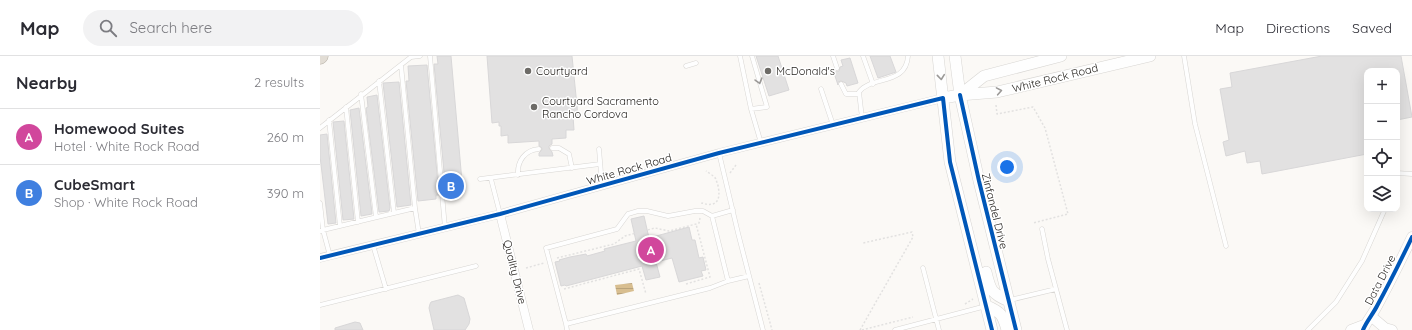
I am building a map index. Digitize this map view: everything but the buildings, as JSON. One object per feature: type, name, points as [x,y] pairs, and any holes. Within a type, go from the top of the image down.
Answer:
[{"type":"main road","points":[[938,56],[950,162],[992,330]]},
{"type":"main road","name":"Zinfandel Drive","points":[[955,56],[960,95],[979,181],[1016,330]]},
{"type":"main road","name":"White Rock Road","points":[[960,95],[984,76],[1061,56]]},
{"type":"main road","name":"White Rock Road","points":[[943,98],[997,92],[1150,56]]},
{"type":"main road","points":[[959,196],[969,205],[992,292],[998,297],[1009,301]]},
{"type":"main road","points":[[987,306],[998,311],[1004,319],[1007,330]]},
{"type":"street","name":"White Rock Road","points":[[320,258],[500,214],[719,152],[834,126],[943,98]]},
{"type":"street","name":"Quality Drive","points":[[500,214],[529,330]]},
{"type":"street","name":"Data Drive","points":[[1351,330],[1364,328],[1372,317],[1412,237]]},
{"type":"street","points":[[1372,317],[1385,328],[1392,330]]},
{"type":"lane","points":[[320,128],[378,81],[411,57],[420,56]]},
{"type":"lane","points":[[430,56],[445,228]]},
{"type":"lane","points":[[740,56],[751,109],[761,143]]},
{"type":"lane","points":[[751,109],[767,107],[752,56]]},
{"type":"lane","points":[[833,56],[837,68]]},
{"type":"lane","points":[[863,56],[873,84]]},
{"type":"lane","points":[[862,118],[859,92],[863,86],[892,78],[902,72],[908,60],[908,56]]},
{"type":"lane","points":[[1184,56],[1195,124],[1226,246]]},
{"type":"lane","points":[[686,66],[696,63]]},
{"type":"lane","points":[[400,65],[419,234]]},
{"type":"lane","points":[[378,81],[394,213]]},
{"type":"lane","points":[[842,84],[846,94],[859,94]]},
{"type":"lane","points":[[821,89],[834,126]]},
{"type":"lane","points":[[362,94],[376,217]]},
{"type":"lane","points":[[346,107],[358,222]]},
{"type":"lane","points":[[329,120],[340,226]]},
{"type":"lane","points":[[552,148],[560,148],[569,154],[572,168]]},
{"type":"lane","points":[[518,175],[518,168],[522,158],[532,149],[539,149]]},
{"type":"lane","points":[[599,149],[602,186]]},
{"type":"lane","points":[[719,152],[763,330]]},
{"type":"lane","points":[[480,179],[491,179],[600,164]]},
{"type":"lane","points":[[1400,172],[1412,174]]},
{"type":"lane","points":[[491,179],[500,214]]},
{"type":"lane","points":[[320,204],[321,230],[330,256]]},
{"type":"lane","points":[[321,230],[415,208]]},
{"type":"lane","points":[[567,330],[546,248],[618,229],[628,214],[638,211],[668,216],[695,210],[712,216],[733,210]]},
{"type":"lane","points":[[1308,330],[1336,302],[1358,268],[1384,212]]},
{"type":"lane","points":[[712,216],[728,281]]},
{"type":"lane","points":[[1042,229],[1048,259],[1067,330]]},
{"type":"lane","points":[[373,245],[386,289]]},
{"type":"lane","points":[[320,305],[476,266]]},
{"type":"lane","points":[[923,268],[939,330]]},
{"type":"lane","points":[[566,324],[710,288],[728,281],[749,276]]},
{"type":"lane","points":[[1009,301],[1056,289]]},
{"type":"lane","points":[[895,330],[987,306]]},
{"type":"path","points":[[996,105],[997,114],[1033,107],[1045,128],[1068,214],[1034,223]]},
{"type":"path","points":[[526,268],[614,244],[625,236],[655,228],[669,231],[699,223],[702,203],[709,205],[712,204],[718,199],[720,194],[716,180],[706,171]]},
{"type":"path","points":[[686,284],[710,277],[696,224]]},
{"type":"path","points":[[861,330],[913,238],[912,232],[863,243]]},
{"type":"path","points":[[560,290],[639,269],[646,294]]},
{"type":"path","points":[[963,305],[973,299]]},
{"type":"path","points":[[861,330],[934,312]]},
{"type":"shaded area","points":[[632,283],[634,291],[617,295],[615,285]]},
{"type":"cycle path","points":[[960,95],[979,181],[1016,330]]},
{"type":"cycle path","points":[[320,258],[500,214],[719,153],[943,98],[950,162],[992,330]]},
{"type":"cycle path","points":[[1363,330],[1386,289],[1412,237]]},
{"type":"place","name":"Courtyard","points":[[528,71]]},
{"type":"place","name":"McDonald's","points":[[768,71]]},
{"type":"place","name":"Courtyard Sacramento Rancho Cordova","points":[[534,107]]},
{"type":"place","name":"CubeSmart","points":[[451,186]]},
{"type":"place","name":"Homewood Suites","points":[[651,250]]}]
